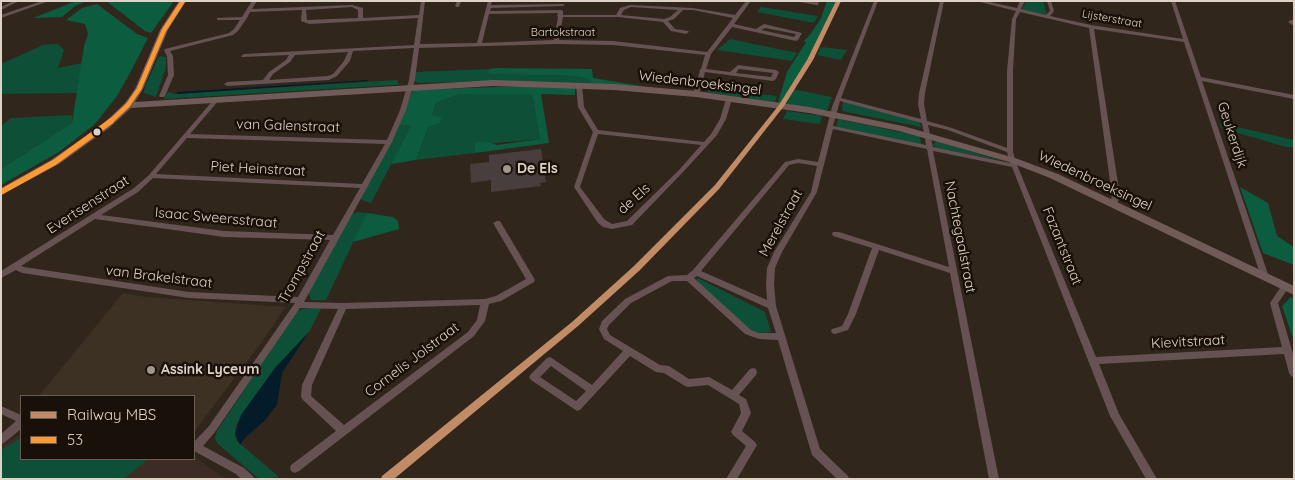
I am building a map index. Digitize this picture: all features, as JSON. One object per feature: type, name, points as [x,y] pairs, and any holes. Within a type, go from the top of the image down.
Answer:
[{"type":"street","points":[[1,9],[17,1]]},
{"type":"street","points":[[1,17],[47,1]]},
{"type":"street","points":[[1,192],[55,162],[106,126],[128,105],[139,89],[170,18],[183,1]]},
{"type":"street","points":[[154,52],[222,38],[236,30],[255,1]]},
{"type":"street","name":"Trompstraat","points":[[195,446],[212,428],[300,303],[388,142],[403,110],[410,87],[424,1]]},
{"type":"street","points":[[696,94],[708,54],[749,1]]},
{"type":"street","points":[[797,1],[816,4],[817,1]]},
{"type":"street","name":"Merelstraat","points":[[844,479],[816,452],[772,306],[771,268],[814,192],[833,114],[876,1]]},
{"type":"street","name":"Nachtegaalstraat","points":[[942,1],[922,92],[925,122],[952,271],[994,479]]},
{"type":"street","name":"Lijsterstraat","points":[[978,1],[1091,26],[1185,41]]},
{"type":"street","name":"Fazantstraat","points":[[1023,1],[1014,19],[1010,71],[1012,159],[1115,416],[1152,479]]},
{"type":"street","points":[[1048,16],[1052,11],[1049,1]]},
{"type":"street","name":"Geukerdijk","points":[[1172,1],[1265,277]]},
{"type":"street","points":[[480,44],[490,4],[562,8],[665,20],[672,18],[682,8]]},
{"type":"street","points":[[618,16],[625,4],[682,8],[737,17]]},
{"type":"street","points":[[249,11],[358,7],[361,9],[360,19]]},
{"type":"street","points":[[487,13],[562,8]]},
{"type":"street","points":[[556,42],[562,8]]},
{"type":"street","points":[[304,9],[304,21],[309,22],[421,16]]},
{"type":"street","points":[[219,19],[245,18]]},
{"type":"street","points":[[665,20],[673,30],[686,32]]},
{"type":"street","points":[[731,26],[796,39],[799,33],[764,26],[757,31]]},
{"type":"street","points":[[1091,26],[1116,196],[1113,204]]},
{"type":"street","name":"Bartokstraat","points":[[244,56],[418,46],[556,42],[613,43],[708,54]]},
{"type":"street","points":[[162,96],[170,75],[170,56],[167,50]]},
{"type":"street","points":[[227,84],[330,78],[347,61],[351,50]]},
{"type":"street","points":[[265,81],[271,73],[288,61],[292,53]]},
{"type":"street","points":[[702,70],[731,74],[773,78],[776,72],[738,67],[731,74]]},
{"type":"street","points":[[1198,78],[1294,97]]},
{"type":"street","name":"Wiedenbroeksingel","points":[[128,105],[410,87],[493,84],[579,85],[696,94],[833,114],[927,134],[1012,159]]},
{"type":"street","points":[[579,85],[581,107],[596,132],[705,144]]},
{"type":"street","name":"Evertsenstraat","points":[[1,275],[132,193],[151,176],[217,99]]},
{"type":"street","name":"de Els","points":[[596,132],[577,187],[601,221],[612,227],[628,223],[682,170],[714,134],[723,119],[729,99]]},
{"type":"street","name":"Wiedenbroeksingel","points":[[838,99],[950,129],[1012,159],[1054,176],[1289,289]]},
{"type":"street","name":"Wiedenbroeksingel","points":[[830,127],[930,148],[1012,159]]},
{"type":"street","name":"van Galenstraat","points":[[186,136],[388,142]]},
{"type":"street","points":[[731,479],[752,445],[736,432],[746,413],[743,402],[709,381],[688,383],[666,369],[659,369],[629,352],[604,333],[605,323],[628,301],[672,278],[689,278],[696,272],[787,163],[798,161],[820,164]]},
{"type":"street","name":"Piet Heinstraat","points":[[151,176],[364,186]]},
{"type":"street","name":"Isaac Sweersstraat","points":[[95,217],[224,234],[335,238]]},
{"type":"street","name":"Cornelis Jolstraat","points":[[300,303],[343,306],[485,302],[512,292],[531,280],[497,224]]},
{"type":"street","points":[[836,234],[952,271]]},
{"type":"street","points":[[835,331],[845,328],[852,314],[876,247]]},
{"type":"street","name":"van Brakelstraat","points":[[16,266],[22,270],[189,296],[300,303]]},
{"type":"street","points":[[696,272],[772,306]]},
{"type":"street","points":[[689,278],[748,332],[759,336],[782,337]]},
{"type":"street","points":[[1289,289],[1274,303],[1294,373]]},
{"type":"street","name":"Cornelis Jolstraat","points":[[295,468],[342,430],[471,334],[481,321],[485,302]]},
{"type":"street","points":[[342,430],[306,397],[307,386],[343,306]]},
{"type":"street","name":"Kievitstraat","points":[[1093,361],[1286,350]]},
{"type":"street","points":[[593,390],[550,361],[534,376],[577,407],[629,352]]},
{"type":"street","points":[[733,396],[753,372]]},
{"type":"street","points":[[1,410],[20,420]]},
{"type":"street","points":[[1,440],[20,422]]},
{"type":"street","points":[[195,446],[240,470],[250,479]]},
{"type":"shaded area","name":"Assink Lyceum","points":[[123,293],[146,297],[285,307],[261,343],[195,431],[195,395],[40,395]]},
{"type":"shaded area","points":[[20,435],[20,460],[195,460],[195,457],[225,479],[1,479],[1,446]]},
{"type":"green space","points":[[76,1],[87,1],[75,6],[62,17],[33,18]]},
{"type":"green space","points":[[106,1],[174,1],[151,33],[145,31]]},
{"type":"green space","points":[[827,1],[836,1],[794,86],[781,104],[778,103],[787,72],[806,42],[804,41],[809,36],[806,36],[810,35],[821,18]]},
{"type":"green space","points":[[1026,1],[1043,1],[1047,15],[1022,10]]},
{"type":"green space","points":[[97,4],[137,34],[148,38],[130,73],[117,96],[95,124],[59,152],[1,185],[1,169],[72,123],[84,46],[88,34],[85,24],[66,20],[82,8]]},
{"type":"green space","points":[[761,7],[818,16],[814,23],[757,12]]},
{"type":"green space","points":[[730,39],[797,53],[792,61],[717,50]]},
{"type":"green space","points":[[58,44],[64,50],[58,68],[82,63],[77,93],[1,94],[1,64],[43,45]]},
{"type":"green space","points":[[821,47],[847,50],[841,60],[817,55]]},
{"type":"green space","points":[[161,56],[166,57],[166,67],[156,97],[144,93],[158,58]]},
{"type":"green space","points":[[489,69],[489,74],[574,76],[588,79],[592,84],[501,81],[418,83],[415,81],[415,72]]},
{"type":"green space","points":[[489,69],[592,69],[593,78],[653,88],[592,84],[588,79],[574,76],[489,74]]},
{"type":"green space","points":[[397,80],[399,84],[394,85],[164,99],[168,92],[175,94]]},
{"type":"green space","points":[[527,86],[575,88],[575,95],[541,94],[549,143],[475,153],[475,143],[479,142],[497,145],[540,139],[532,94],[459,94],[436,103],[432,115],[442,117],[440,123],[428,128],[416,160],[391,164],[411,126],[399,125],[413,90]]},
{"type":"green space","points":[[711,89],[777,96],[775,102],[769,102],[707,92]]},
{"type":"green space","points":[[792,89],[832,97],[827,111],[781,104]]},
{"type":"green space","points":[[459,94],[532,94],[540,139],[475,145],[475,153],[416,160],[428,128],[440,123],[442,117],[432,115],[436,103]]},
{"type":"green space","points":[[843,102],[920,122],[921,127],[842,111]]},
{"type":"green space","points":[[787,111],[822,116],[820,124],[783,119]]},
{"type":"green space","points":[[72,115],[72,123],[1,169],[1,126],[11,118]]},
{"type":"green space","points":[[838,119],[919,136],[922,145],[836,128]]},
{"type":"green space","points":[[1220,123],[1294,140],[1294,147],[1286,147],[1221,128]]},
{"type":"green space","points":[[399,125],[411,126],[371,203],[364,201],[360,198]]},
{"type":"green space","points":[[935,142],[1003,161],[937,148],[933,145]]},
{"type":"green space","points":[[1240,187],[1268,203],[1277,236],[1294,247],[1294,265],[1263,253]]},
{"type":"green space","points":[[358,212],[367,213],[326,300],[311,300],[308,291],[352,214]]},
{"type":"green space","points":[[367,213],[393,217],[398,221],[399,229],[353,242]]},
{"type":"green space","points":[[698,278],[765,312],[771,332],[757,333],[748,329],[696,280]]},
{"type":"green space","points":[[1291,297],[1294,298],[1294,341],[1282,306]]},
{"type":"green space","points":[[322,307],[309,332],[275,368],[236,425],[235,434],[237,441],[279,477],[259,479],[218,444],[215,439],[217,431],[295,313],[302,309]]},
{"type":"green space","points":[[20,439],[20,460],[147,460],[124,479],[1,479],[1,450]]},
{"type":"water","points":[[367,81],[177,94],[177,92]]},
{"type":"water","points":[[309,332],[282,373],[277,405],[240,445],[235,434],[241,415],[275,368]]},
{"type":"building","name":"De Els","points":[[541,149],[546,182],[540,183],[541,186],[491,192],[491,180],[471,183],[470,164],[489,162],[489,155]]},
{"type":"rail line","name":"MBS","points":[[386,479],[575,324],[637,268],[717,187],[781,106],[810,60],[839,1]]},
{"type":"transit line","name":"53","points":[[1,192],[55,162],[106,126],[128,105],[139,89],[164,30],[183,1]]},
{"type":"place","name":"De Els","points":[[507,169]]},
{"type":"place","name":"Assink Lyceum","points":[[151,370]]}]
